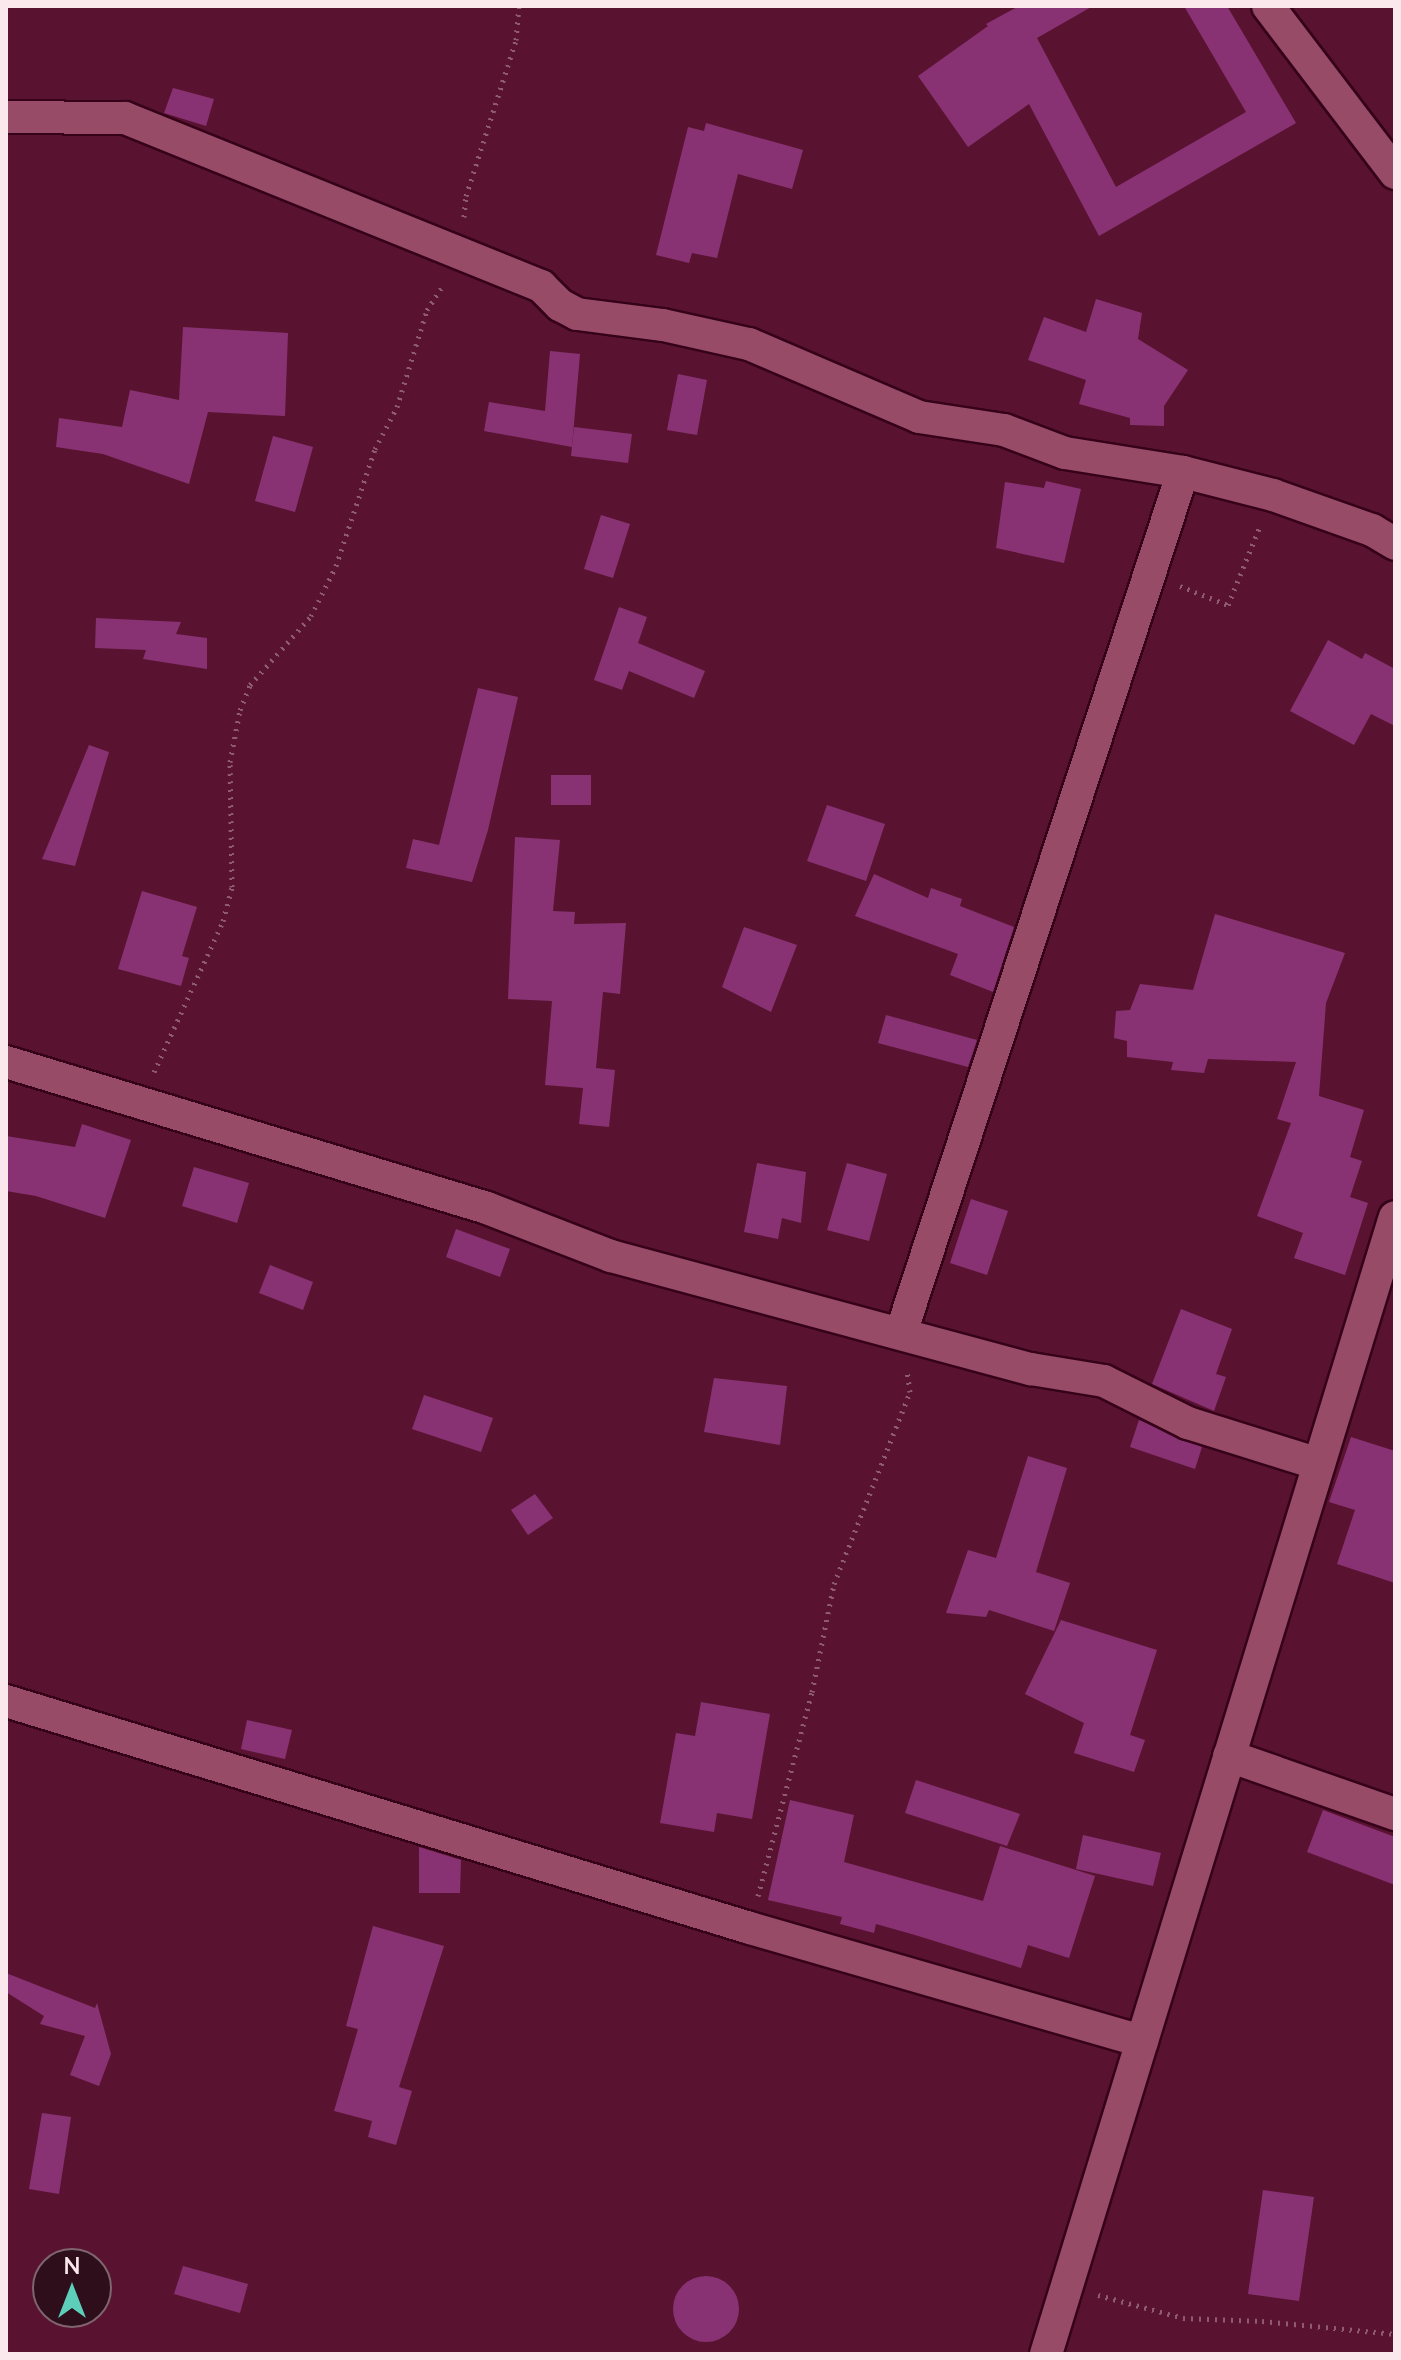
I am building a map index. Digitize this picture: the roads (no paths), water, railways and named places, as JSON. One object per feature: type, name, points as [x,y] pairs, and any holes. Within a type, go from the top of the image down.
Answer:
[{"type":"street","points":[[1268,6],[1395,173]]},
{"type":"street","points":[[6,117],[125,118],[541,286],[560,305],[577,314],[663,325],[749,344],[919,417],[1004,430],[1065,453],[1183,472],[1273,495],[1372,530],[1395,544]]},
{"type":"street","points":[[901,1333],[1183,472]]},
{"type":"street","points":[[6,1062],[487,1208],[611,1256],[1031,1369],[1104,1381],[1188,1423],[1319,1464]]},
{"type":"street","points":[[1046,2354],[1395,1217]]},
{"type":"street","points":[[6,1701],[750,1928],[1142,2041]]},
{"type":"street","points":[[1229,1756],[1395,1814]]}]
